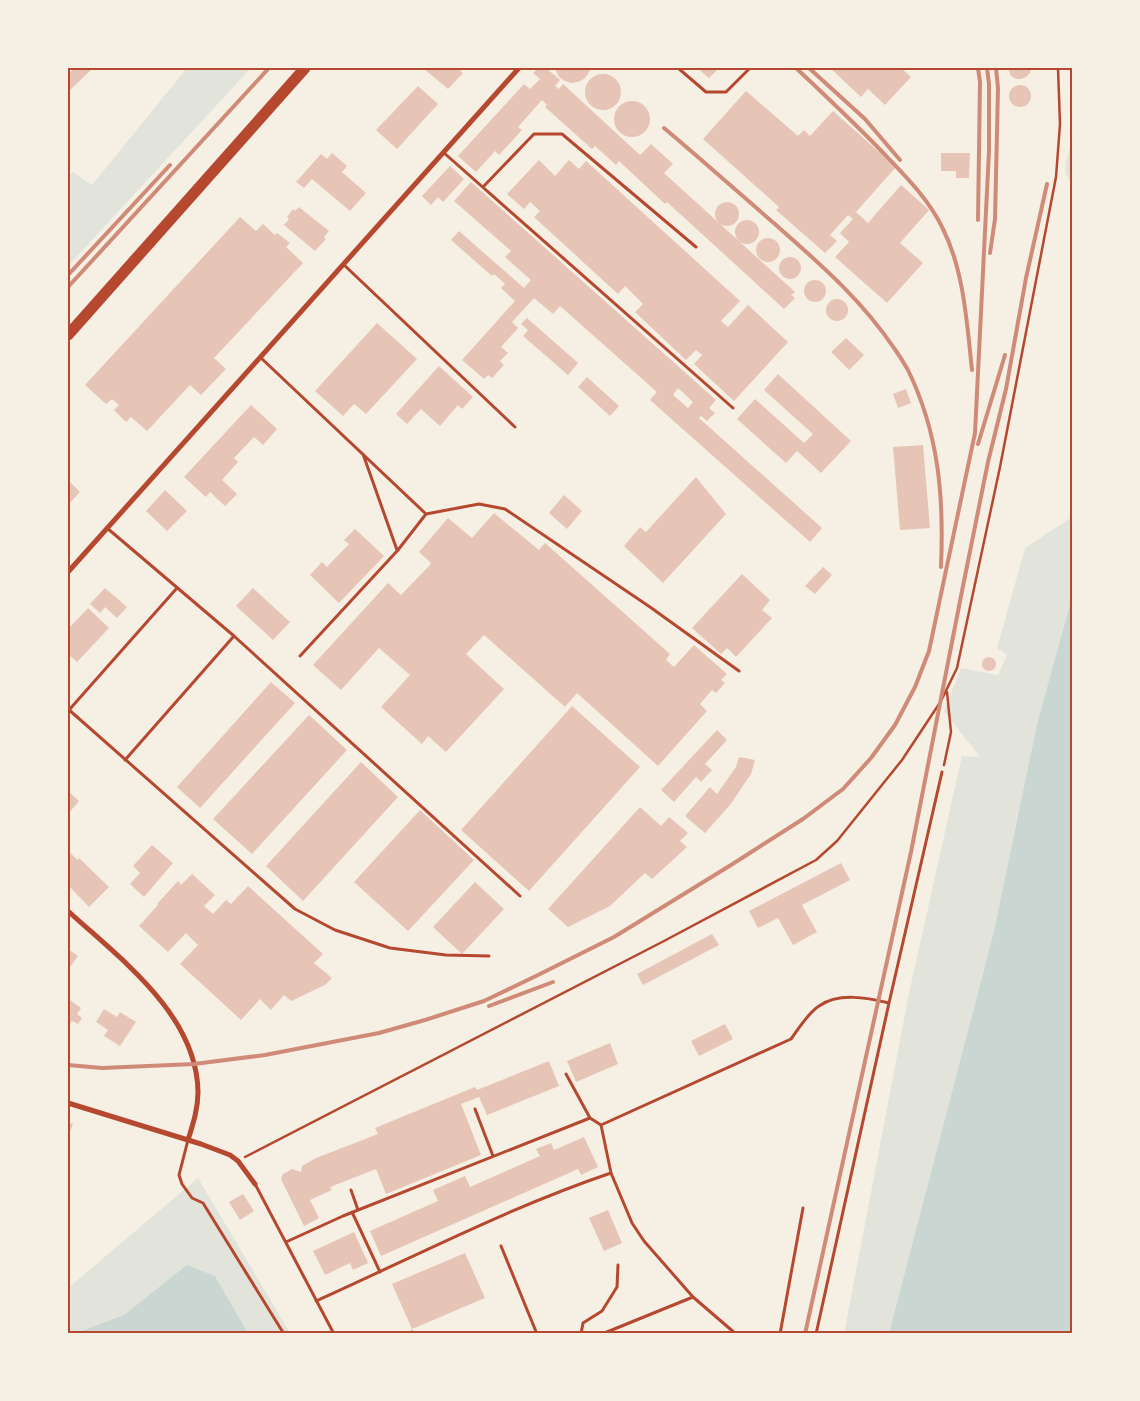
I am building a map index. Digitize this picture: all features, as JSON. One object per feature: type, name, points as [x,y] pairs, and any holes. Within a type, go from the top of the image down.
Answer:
[{"type":"main road","points":[[68,335],[305,68]]},
{"type":"street","points":[[68,572],[519,68]]},
{"type":"street","points":[[68,910],[143,980],[177,1022],[194,1064],[198,1090],[196,1115],[188,1140]]},
{"type":"street","points":[[68,1102],[230,1155],[238,1161],[255,1184]]},
{"type":"lane","points":[[678,68],[706,92],[726,92],[750,68]]},
{"type":"lane","points":[[483,188],[534,134],[562,134],[696,247]]},
{"type":"lane","points":[[443,152],[733,408]]},
{"type":"lane","points":[[342,264],[515,427]]},
{"type":"lane","points":[[259,357],[426,514]]},
{"type":"lane","points":[[362,454],[398,550]]},
{"type":"lane","points":[[300,656],[398,550],[426,514],[479,504],[505,509],[739,670]]},
{"type":"lane","points":[[107,528],[234,636],[520,896]]},
{"type":"lane","points":[[177,588],[68,710],[295,909],[335,930],[390,948],[446,955],[489,956]]},
{"type":"lane","points":[[125,760],[234,636]]},
{"type":"lane","points":[[816,1334],[942,772]]},
{"type":"lane","points":[[601,1125],[791,1039],[806,1019],[820,1005],[836,999],[851,997],[889,1003]]},
{"type":"lane","points":[[566,1074],[590,1118],[601,1125],[611,1173],[632,1223],[644,1241],[693,1297],[736,1334]]},
{"type":"lane","points":[[475,1109],[493,1156]]},
{"type":"lane","points":[[286,1242],[352,1212],[590,1118]]},
{"type":"lane","points":[[188,1140],[179,1175],[182,1184],[192,1198],[203,1203],[284,1334]]},
{"type":"lane","points":[[316,1301],[494,1218],[580,1183],[611,1173]]},
{"type":"lane","points":[[255,1184],[334,1334]]},
{"type":"lane","points":[[351,1190],[358,1210]]},
{"type":"lane","points":[[780,1334],[803,1208]]},
{"type":"lane","points":[[352,1212],[380,1272]]},
{"type":"lane","points":[[501,1246],[537,1334]]},
{"type":"lane","points":[[581,1334],[583,1323],[602,1311],[617,1287],[618,1265]]},
{"type":"lane","points":[[602,1334],[693,1297]]},
{"type":"path","points":[[238,1161],[816,860],[836,841],[902,760],[947,690],[957,668],[1000,467],[1056,177],[1060,124],[1058,68]]},
{"type":"path","points":[[942,772],[951,732],[947,690]]},
{"type":"shaded area","points":[[187,68],[251,68],[68,266],[68,177],[73,172],[92,185]]},
{"type":"shaded area","points":[[1072,142],[1072,183],[1068,179],[1066,169]]},
{"type":"shaded area","points":[[1072,517],[1072,597],[1037,724],[994,931],[889,1333],[844,1334],[909,993],[962,756],[980,757],[944,711],[961,668],[998,675],[1007,655],[997,648],[1025,548]]},
{"type":"shaded area","points":[[1072,597],[1072,1333],[889,1333],[994,931],[1037,724]]},
{"type":"shaded area","points":[[198,1178],[290,1333],[248,1333],[215,1276],[188,1266],[124,1315],[76,1333],[68,1333],[68,1288]]},
{"type":"shaded area","points":[[187,1265],[215,1276],[248,1333],[76,1333],[124,1315]]},
{"type":"building","points":[[75,68],[93,68],[68,92],[68,74]]},
{"type":"building","points":[[423,68],[457,68],[463,73],[448,89]]},
{"type":"building","points":[[538,68],[546,68],[560,80],[555,86],[559,89],[563,84],[640,155],[651,144],[673,164],[664,173],[795,292],[791,295],[795,298],[784,309],[667,202],[665,204],[619,161],[616,165],[595,146],[592,149],[545,107],[547,105],[542,100],[518,127],[522,130],[499,155],[495,151],[476,172],[458,156],[524,84],[530,89],[540,79],[533,73]]},
{"type":"building","points":[[555,68],[591,68],[584,79],[571,83],[559,77]]},
{"type":"building","points":[[697,68],[719,68],[709,78]]},
{"type":"building","points":[[830,68],[901,68],[911,77],[885,105],[868,89],[861,97]]},
{"type":"building","points":[[1009,68],[1031,68],[1030,73],[1026,77],[1016,79],[1011,76]]},
{"type":"building","points":[[603,74],[616,79],[621,92],[616,105],[603,110],[590,105],[585,92],[590,79]]},
{"type":"building","points":[[1020,85],[1028,88],[1031,96],[1028,104],[1020,107],[1012,104],[1009,96],[1012,88]]},
{"type":"building","points":[[418,86],[438,104],[397,149],[376,130]]},
{"type":"building","points":[[746,91],[798,136],[804,130],[810,136],[833,111],[896,167],[856,212],[868,223],[901,185],[929,210],[900,243],[923,263],[887,303],[835,257],[849,242],[840,233],[853,219],[848,215],[830,235],[837,241],[825,253],[776,210],[779,207],[703,139]]},
{"type":"building","points":[[632,101],[645,106],[650,119],[645,132],[632,137],[619,132],[614,119],[619,106]]},
{"type":"building","points":[[332,153],[347,166],[342,172],[366,193],[350,211],[312,179],[304,188],[296,182],[321,154],[327,159]]},
{"type":"building","points":[[941,153],[970,153],[969,178],[956,178],[956,171],[941,171]]},
{"type":"building","points":[[539,160],[555,176],[569,160],[579,169],[586,161],[740,301],[721,321],[728,327],[748,305],[788,342],[734,401],[694,364],[702,355],[696,350],[686,360],[635,312],[643,304],[625,286],[618,294],[534,217],[540,211],[530,202],[524,209],[507,194]]},
{"type":"building","points":[[450,166],[464,179],[443,202],[438,197],[431,205],[422,196]]},
{"type":"building","points":[[471,182],[716,400],[709,408],[715,413],[707,421],[701,416],[699,418],[822,528],[810,542],[650,400],[657,392],[560,306],[553,314],[534,298],[512,322],[518,328],[501,347],[508,353],[500,361],[504,365],[492,378],[488,375],[484,379],[462,360],[515,301],[501,288],[505,284],[494,274],[492,276],[451,240],[459,231],[524,288],[531,280],[505,257],[511,251],[454,201]],"holes":[[[678,388],[693,402],[688,408],[673,395]]]},
{"type":"building","points":[[727,202],[732,203],[738,209],[738,219],[732,225],[727,226],[722,225],[716,219],[715,214],[716,209],[722,203]]},
{"type":"building","points":[[299,207],[329,231],[324,237],[326,239],[315,251],[284,225],[293,209],[295,211]]},
{"type":"building","points":[[240,217],[256,231],[263,224],[275,235],[277,233],[290,243],[286,247],[303,263],[214,358],[226,369],[201,395],[190,385],[147,431],[131,417],[126,422],[114,410],[119,405],[112,399],[106,404],[85,385]]},
{"type":"building","points":[[747,220],[752,221],[758,227],[758,237],[752,243],[747,244],[742,243],[736,237],[735,232],[736,227],[742,221]]},
{"type":"building","points":[[768,238],[773,239],[779,245],[779,255],[773,261],[768,262],[763,261],[757,255],[756,250],[757,245],[763,239]]},
{"type":"building","points":[[790,257],[798,260],[801,268],[798,276],[790,279],[782,276],[779,268],[782,260]]},
{"type":"building","points":[[815,280],[823,283],[826,291],[823,299],[815,302],[807,299],[804,291],[807,283]]},
{"type":"building","points":[[837,299],[845,302],[848,310],[845,318],[837,321],[829,318],[826,310],[829,302]]},
{"type":"building","points":[[527,318],[578,363],[568,375],[523,336],[528,330],[521,324]]},
{"type":"building","points":[[377,323],[417,359],[366,414],[354,404],[343,416],[315,391]]},
{"type":"building","points":[[846,338],[864,355],[849,370],[831,352]]},
{"type":"building","points":[[439,366],[473,397],[462,409],[458,405],[440,426],[421,409],[407,424],[396,414]]},
{"type":"building","points":[[778,374],[851,441],[821,473],[797,451],[786,463],[737,419],[755,399],[804,443],[813,434],[764,390]]},
{"type":"building","points":[[587,377],[619,406],[610,416],[578,387]]},
{"type":"building","points":[[906,389],[911,403],[898,408],[893,394]]},
{"type":"building","points":[[251,405],[277,429],[263,445],[254,437],[234,458],[238,462],[222,480],[237,494],[225,506],[210,492],[206,497],[184,477]]},
{"type":"building","points":[[923,445],[930,528],[900,530],[893,447]]},
{"type":"building","points":[[696,477],[726,514],[663,583],[624,546],[640,527],[646,532]]},
{"type":"building","points":[[68,480],[80,492],[68,505]]},
{"type":"building","points":[[165,490],[187,511],[167,531],[146,511]]},
{"type":"building","points":[[564,495],[582,511],[567,529],[549,513]]},
{"type":"building","points":[[494,513],[539,550],[545,543],[670,654],[666,660],[674,667],[694,645],[727,674],[721,680],[725,683],[716,693],[712,690],[700,704],[707,711],[658,766],[577,693],[565,707],[484,635],[466,654],[504,689],[446,752],[428,736],[422,744],[381,707],[410,675],[379,648],[341,690],[313,665],[388,583],[401,595],[430,565],[431,563],[419,552],[448,518],[472,538]]},
{"type":"building","points":[[355,529],[384,556],[339,603],[310,575],[322,562],[327,567],[349,544],[344,540]]},
{"type":"building","points":[[823,567],[832,575],[815,594],[805,586]]},
{"type":"building","points":[[742,574],[770,600],[762,610],[772,618],[736,657],[727,648],[721,654],[692,628]]},
{"type":"building","points":[[105,588],[127,607],[117,618],[105,607],[100,613],[90,604]]},
{"type":"building","points":[[253,588],[290,622],[273,640],[236,606]]},
{"type":"building","points":[[88,608],[109,628],[77,662],[68,654],[68,629]]},
{"type":"building","points":[[986,657],[992,657],[996,664],[992,671],[986,671],[982,667],[982,661]]},
{"type":"building","points":[[271,682],[295,703],[200,808],[177,787]]},
{"type":"building","points":[[572,706],[640,767],[529,891],[461,830]]},
{"type":"building","points":[[309,715],[347,750],[252,854],[213,819]]},
{"type":"building","points":[[717,730],[727,740],[705,764],[712,770],[701,782],[696,777],[674,802],[661,790]]},
{"type":"building","points":[[739,757],[755,760],[751,774],[730,805],[705,833],[685,816],[710,787],[717,794],[736,767]]},
{"type":"building","points":[[361,762],[398,797],[303,901],[266,866]]},
{"type":"building","points":[[68,791],[79,801],[68,814]]},
{"type":"building","points":[[640,807],[661,826],[669,817],[688,833],[680,841],[687,847],[652,879],[645,873],[610,906],[568,927],[548,909]]},
{"type":"building","points":[[420,810],[474,860],[408,931],[354,882]]},
{"type":"building","points":[[152,845],[173,863],[144,897],[130,884],[140,873],[133,866]]},
{"type":"building","points":[[68,851],[78,860],[79,858],[109,887],[89,907],[68,885]]},
{"type":"building","points":[[841,863],[850,880],[802,905],[817,932],[793,945],[778,918],[758,928],[749,911]]},
{"type":"building","points":[[192,874],[215,895],[204,906],[213,914],[226,900],[231,904],[248,886],[323,954],[314,963],[332,978],[325,985],[291,1001],[284,995],[271,1010],[260,999],[241,1020],[180,964],[198,945],[186,933],[168,952],[139,926],[178,881],[181,885]]},
{"type":"building","points":[[475,882],[504,909],[462,954],[433,927]]},
{"type":"building","points":[[712,934],[719,945],[643,985],[637,974]]},
{"type":"building","points":[[68,949],[78,956],[68,970]]},
{"type":"building","points":[[70,1000],[81,1008],[77,1014],[82,1018],[78,1024],[72,1021],[69,1026],[68,1003]]},
{"type":"building","points":[[104,1009],[117,1017],[120,1012],[136,1022],[120,1046],[104,1036],[108,1030],[96,1022]]},
{"type":"building","points":[[725,1024],[733,1039],[699,1056],[691,1041]]},
{"type":"building","points":[[610,1043],[618,1064],[576,1082],[567,1061]]},
{"type":"building","points":[[549,1061],[559,1086],[487,1115],[479,1097],[461,1104],[481,1155],[386,1194],[376,1169],[330,1187],[332,1190],[310,1200],[319,1218],[304,1226],[281,1179],[283,1174],[292,1169],[301,1172],[302,1166],[316,1158],[378,1134],[375,1128],[475,1087],[477,1090]]},
{"type":"building","points":[[68,1122],[73,1124],[68,1137]]},
{"type":"building","points":[[584,1137],[598,1167],[581,1175],[578,1169],[381,1256],[370,1231],[438,1201],[433,1190],[465,1176],[470,1187],[540,1156],[536,1149],[551,1143],[554,1150]]},
{"type":"building","points":[[243,1194],[254,1211],[240,1220],[229,1202]]},
{"type":"building","points":[[608,1210],[622,1243],[604,1251],[589,1218]]},
{"type":"building","points":[[354,1232],[368,1263],[353,1270],[350,1263],[325,1275],[313,1251]]},
{"type":"building","points":[[465,1253],[485,1298],[412,1329],[392,1284]]},
{"type":"railway","points":[[68,287],[269,68]]},
{"type":"railway","points":[[796,68],[898,168],[938,219],[956,262],[964,298],[972,370]]},
{"type":"railway","points":[[809,68],[865,119],[900,160]]},
{"type":"railway","points":[[978,68],[980,82],[978,220]]},
{"type":"railway","points":[[68,1065],[102,1068],[194,1064],[265,1055],[379,1033],[484,1001],[614,937],[803,819],[843,789],[871,758],[895,725],[915,687],[929,651],[975,433],[989,151],[989,84],[987,68]]},
{"type":"railway","points":[[990,253],[995,219],[998,88],[996,68]]},
{"type":"railway","points":[[664,128],[776,225],[839,283],[881,330],[908,370],[927,418],[933,442],[940,491],[941,567]]},
{"type":"railway","points":[[68,275],[170,165]]},
{"type":"railway","points":[[805,1334],[911,852],[988,462],[1006,389],[1026,278],[1047,184]]},
{"type":"railway","points":[[978,444],[1005,355]]},
{"type":"railway","points":[[489,1006],[553,982]]}]
